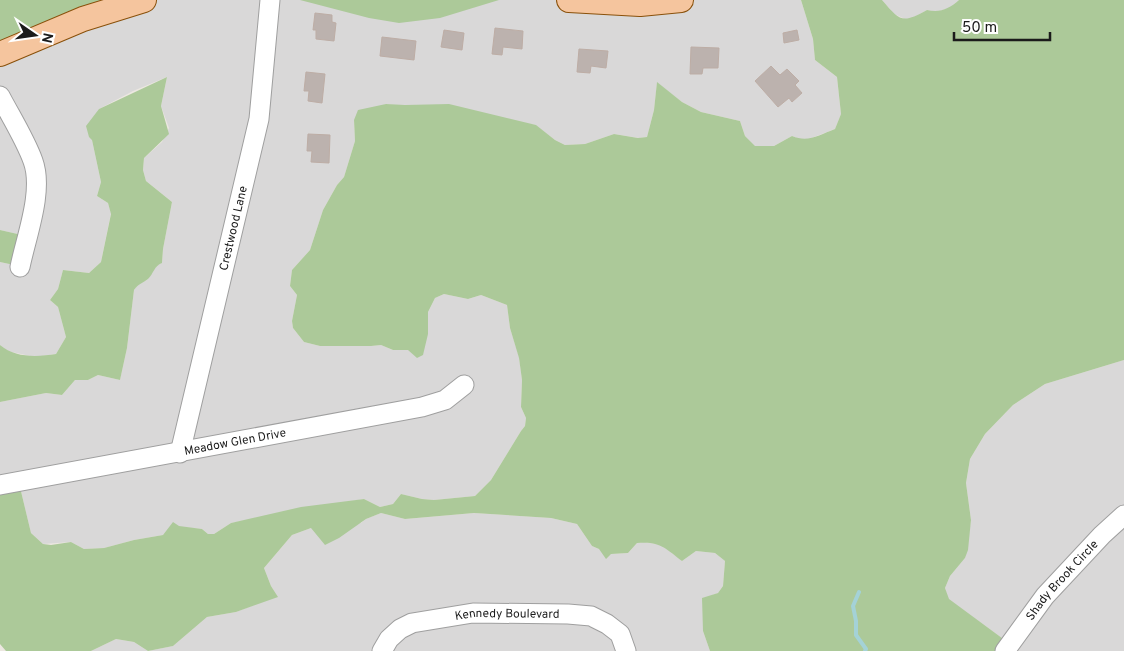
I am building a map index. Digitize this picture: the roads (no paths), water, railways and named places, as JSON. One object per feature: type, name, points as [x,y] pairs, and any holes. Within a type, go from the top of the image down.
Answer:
[{"type":"main road","points":[[0,54],[83,19],[144,0]]},
{"type":"main road","points":[[569,0],[640,4],[681,0]]},
{"type":"street","name":"Crestwood Lane","points":[[180,453],[259,119],[270,0]]},
{"type":"street","points":[[0,96],[33,162],[37,178],[36,197],[20,267]]},
{"type":"street","name":"Meadow Glen Drive","points":[[0,485],[422,407],[445,400],[464,385]]},
{"type":"street","name":"Shady Brook Circle","points":[[1005,651],[1045,596],[1096,541],[1124,515]]},
{"type":"street","name":"Kennedy Boulevard","points":[[382,651],[389,639],[400,629],[412,623],[473,613],[592,616],[608,624],[620,634],[626,651]]},
{"type":"waterway","points":[[859,592],[853,606],[856,635],[866,649],[865,651]]}]
